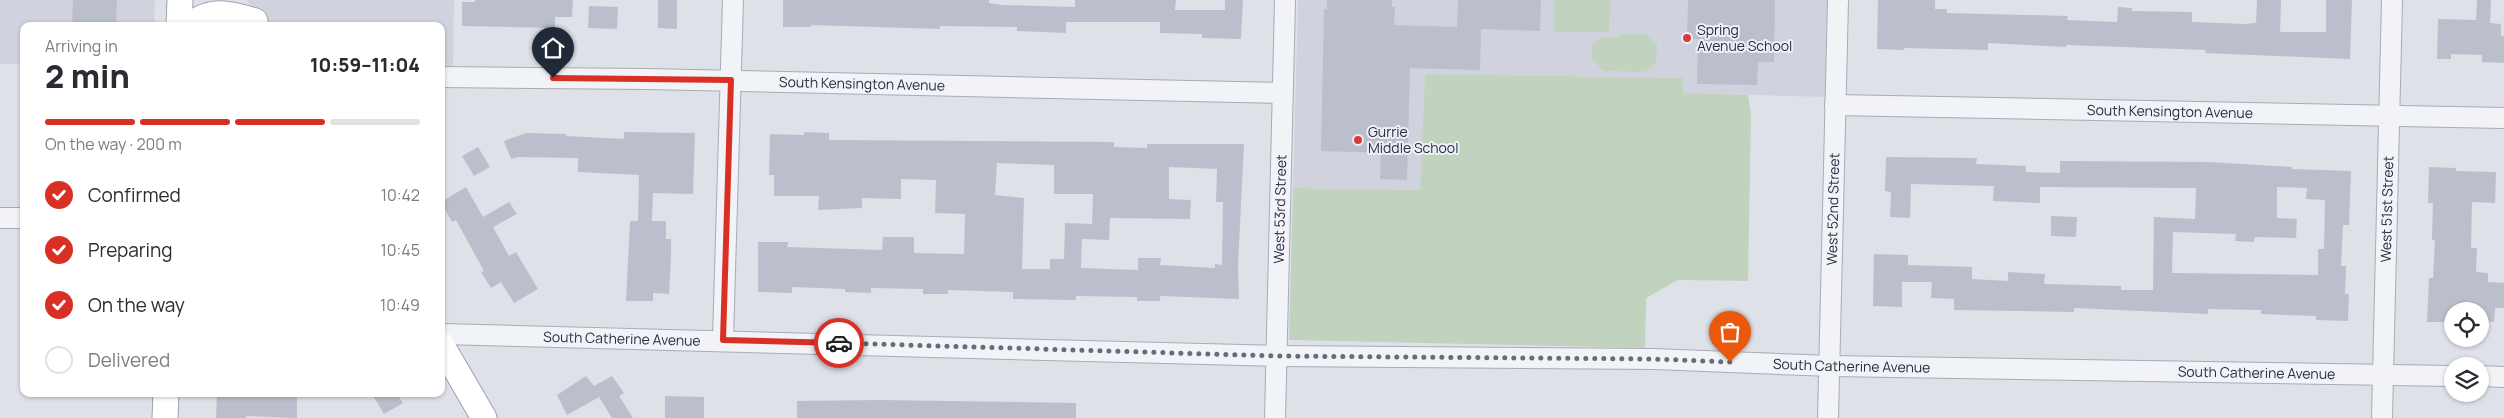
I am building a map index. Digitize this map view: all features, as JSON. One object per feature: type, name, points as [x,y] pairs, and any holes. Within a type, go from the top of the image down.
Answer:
[{"type":"main road","points":[[179,22],[180,0]]},
{"type":"main road","points":[[241,0],[255,22]]},
{"type":"main road","points":[[195,22],[202,17],[218,12],[230,13],[251,22]]},
{"type":"main road","points":[[445,351],[484,418]]},
{"type":"main road","points":[[165,418],[166,397]]},
{"type":"street","points":[[723,340],[733,0]]},
{"type":"street","name":"West 53rd Street","points":[[1275,418],[1285,0]]},
{"type":"street","name":"West 52nd Street","points":[[1828,418],[1838,0]]},
{"type":"street","name":"West 51st Street","points":[[2382,418],[2392,0]]},
{"type":"street","name":"South Kensington Avenue","points":[[445,77],[731,80],[1282,93]]},
{"type":"street","name":"South Kensington Avenue","points":[[1836,105],[2504,118]]},
{"type":"street","points":[[0,218],[20,218]]},
{"type":"street","name":"South Catherine Avenue","points":[[445,334],[1277,356],[1654,359],[1830,366],[2444,376]]},
{"type":"street","points":[[2489,376],[2504,376]]},
{"type":"shaded area","points":[[0,0],[155,0],[154,22],[20,22],[20,64],[0,64]]},
{"type":"shaded area","points":[[247,0],[454,0],[453,74],[445,74],[445,22],[261,22]]},
{"type":"shaded area","points":[[1298,0],[1828,0],[1825,97],[1683,93],[1683,78],[1425,74],[1421,190],[1293,188]]},
{"type":"green space","points":[[1554,0],[1610,0],[1609,32],[1554,32]]},
{"type":"green space","points":[[1621,34],[1646,34],[1657,44],[1656,62],[1645,72],[1604,71],[1592,59],[1592,46],[1601,37],[1615,38]]},
{"type":"green space","points":[[1425,74],[1683,78],[1683,93],[1748,95],[1751,114],[1748,281],[1678,280],[1646,298],[1645,348],[1289,340],[1293,188],[1420,190]]},
{"type":"building","points":[[73,0],[117,0],[116,22],[72,22]]},
{"type":"building","points":[[475,0],[573,0],[572,17],[555,17],[555,28],[462,26],[462,2],[475,2]]},
{"type":"building","points":[[658,0],[677,0],[677,29],[658,28]]},
{"type":"building","points":[[783,0],[989,0],[989,3],[1003,5],[1075,7],[1075,0],[1176,0],[1175,10],[1225,10],[1225,0],[1243,0],[1241,39],[1202,38],[1202,34],[1160,33],[1160,22],[1066,22],[1066,33],[1017,31],[1017,27],[940,26],[940,29],[811,25],[811,27],[783,27]]},
{"type":"building","points":[[1327,0],[1392,0],[1392,7],[1395,7],[1394,25],[1457,27],[1458,0],[1541,0],[1540,31],[1481,29],[1480,70],[1410,68],[1407,180],[1380,179],[1381,153],[1321,151],[1324,9],[1327,9]]},
{"type":"building","points":[[1688,0],[1775,0],[1774,62],[1758,62],[1757,85],[1697,84],[1698,39],[1687,39]]},
{"type":"building","points":[[1878,0],[1935,0],[1935,9],[1947,9],[1947,13],[2068,16],[2067,20],[2117,22],[2118,7],[2132,8],[2132,11],[2192,12],[2192,22],[2245,24],[2256,23],[2257,0],[2281,0],[2280,32],[2326,32],[2326,0],[2352,0],[2350,59],[2205,53],[2206,50],[1988,43],[1988,50],[1877,49]]},
{"type":"building","points":[[2477,0],[2491,0],[2490,23],[2501,24],[2501,36],[2504,36],[2504,63],[2482,62],[2482,55],[2451,54],[2451,59],[2437,59],[2438,19],[2476,20]]},
{"type":"building","points":[[589,6],[618,7],[617,29],[588,28]]},
{"type":"building","points":[[624,132],[695,133],[693,194],[653,193],[652,221],[666,221],[666,239],[671,239],[671,257],[669,294],[653,293],[653,301],[626,301],[630,221],[638,221],[639,175],[578,172],[578,158],[518,157],[511,159],[504,141],[526,133],[624,139]]},
{"type":"building","points":[[804,132],[829,133],[829,140],[1114,142],[1114,147],[1147,148],[1147,144],[1244,144],[1238,265],[1239,299],[1160,296],[1160,301],[1137,301],[1137,297],[1076,296],[1076,300],[1013,299],[1013,292],[948,290],[948,294],[923,294],[923,289],[871,288],[871,293],[845,292],[845,289],[792,287],[792,293],[758,292],[758,242],[788,242],[787,247],[882,250],[883,237],[914,237],[914,253],[964,254],[965,214],[935,213],[936,180],[901,179],[901,199],[862,198],[862,208],[818,210],[819,196],[774,196],[774,175],[769,175],[770,134],[804,135]],"holes":[[[997,163],[1054,165],[1054,194],[1093,194],[1092,224],[1065,223],[1064,259],[1050,259],[1050,269],[1022,269],[1024,198],[995,195]],[[1169,167],[1217,169],[1216,202],[1223,202],[1222,265],[1215,264],[1215,268],[1160,265],[1161,258],[1138,258],[1138,270],[1081,268],[1082,239],[1109,240],[1110,218],[1190,219],[1191,200],[1169,199]]]},
{"type":"building","points":[[478,147],[490,167],[474,176],[462,156]]},
{"type":"building","points":[[1886,157],[1977,158],[1976,164],[2026,166],[2026,172],[2060,173],[2060,161],[2208,162],[2292,167],[2292,169],[2351,171],[2349,225],[2343,225],[2341,266],[2346,266],[2345,294],[2349,294],[2348,321],[2316,320],[2316,316],[2261,314],[2261,310],[2208,309],[2208,314],[2074,308],[2074,312],[1954,310],[1954,299],[1931,298],[1932,282],[1902,282],[1902,307],[1873,306],[1874,254],[1908,255],[1908,265],[1972,267],[1972,279],[2008,281],[2008,272],[2045,274],[2044,284],[2121,286],[2121,290],[2153,290],[2154,217],[2195,219],[2196,188],[2040,187],[2040,203],[1993,201],[1994,186],[1911,184],[1910,218],[1890,217],[1891,192],[1885,191]],"holes":[[[2277,187],[2307,188],[2306,199],[2325,200],[2324,249],[2318,249],[2318,275],[2172,273],[2173,232],[2236,234],[2235,241],[2254,242],[2255,237],[2296,238],[2297,219],[2277,218]]]},
{"type":"building","points":[[2429,167],[2456,168],[2456,171],[2496,172],[2495,203],[2472,202],[2471,248],[2477,248],[2476,272],[2488,273],[2488,282],[2504,283],[2504,308],[2495,308],[2494,322],[2489,322],[2489,302],[2444,302],[2444,322],[2427,322],[2429,278],[2433,278],[2435,240],[2432,240],[2433,203],[2428,203]]},
{"type":"building","points":[[466,187],[483,217],[509,202],[517,214],[493,227],[509,256],[516,252],[538,289],[514,303],[501,282],[491,288],[481,272],[484,271],[456,220],[452,222],[445,209],[445,200]]},
{"type":"building","points":[[2051,216],[2077,217],[2076,237],[2051,236]]},
{"type":"building","points":[[586,376],[594,386],[612,376],[624,393],[619,396],[633,418],[612,418],[599,397],[567,415],[557,395]]},
{"type":"building","points":[[665,396],[704,397],[704,418],[665,418]]},
{"type":"building","points":[[217,397],[297,397],[297,418],[246,416],[246,418],[216,418]]},
{"type":"building","points":[[374,397],[399,397],[403,403],[384,414]]},
{"type":"building","points":[[879,400],[1076,403],[1076,418],[797,418],[797,401]]},
{"type":"way so far","points":[[839,343],[1277,356],[1654,359],[1730,362]]},
{"type":"place","name":"Spring Avenue School","points":[[1687,38]]},
{"type":"place","name":"Gurrie Middle School","points":[[1358,140]]},
{"type":"route","points":[[553,78],[731,80],[723,340],[839,343]]}]
